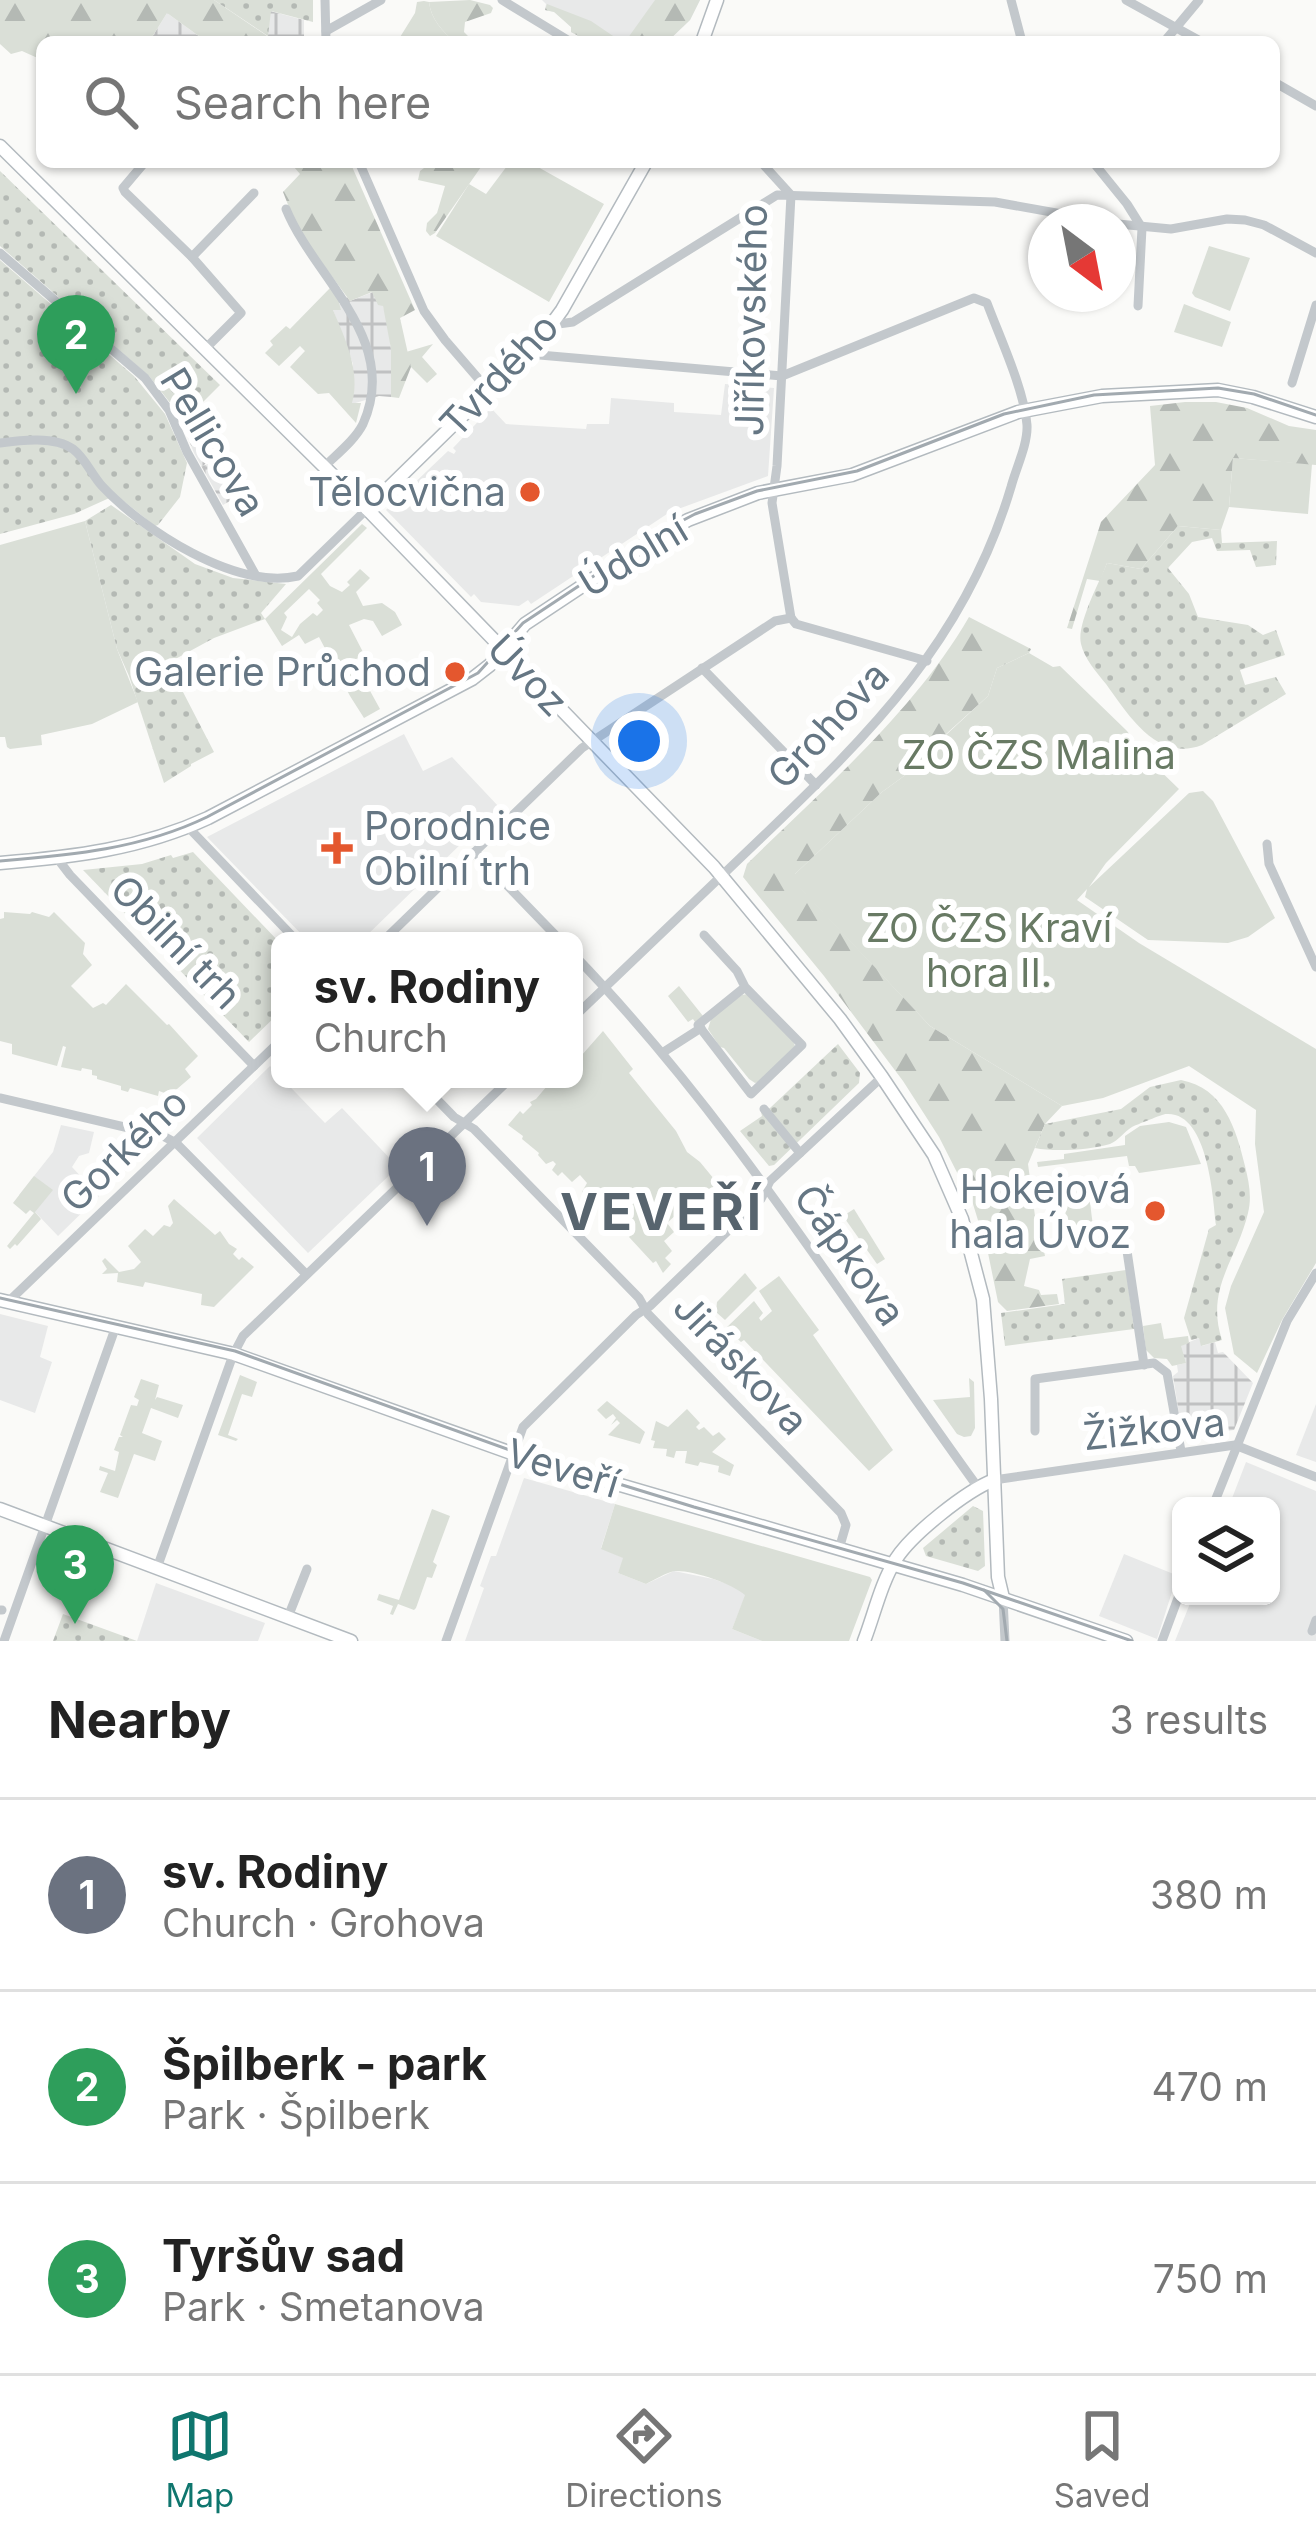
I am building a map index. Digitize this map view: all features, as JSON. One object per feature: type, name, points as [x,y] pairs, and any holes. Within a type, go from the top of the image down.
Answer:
[{"type":"main road","points":[[704,36],[717,0]]},
{"type":"main road","name":"Úvoz","points":[[0,146],[368,509],[722,876],[882,1077],[934,1155],[964,1226],[983,1300],[1003,1598]]},
{"type":"main road","name":"Tvrdého","points":[[368,509],[551,326],[643,168]]},
{"type":"main road","name":"Údolní","points":[[0,863],[117,850],[188,827],[484,672],[525,624],[670,529],[774,488],[858,474],[1024,411],[1102,396],[1203,389],[1253,397],[1316,417]]},
{"type":"main road","name":"Veveří","points":[[4,1301],[234,1354],[514,1454],[893,1564],[1126,1641]]},
{"type":"main road","points":[[864,1641],[893,1564],[904,1548],[977,1486],[994,1480]]},
{"type":"main road","points":[[0,1509],[351,1641]]},
{"type":"street","points":[[326,0],[326,36]]},
{"type":"street","points":[[326,36],[381,0]]},
{"type":"street","points":[[502,0],[562,36]]},
{"type":"street","points":[[1011,0],[1020,36]]},
{"type":"street","points":[[1126,0],[1192,36]]},
{"type":"street","points":[[1170,36],[1198,0]]},
{"type":"street","points":[[1280,85],[1316,106]]},
{"type":"street","points":[[140,168],[125,192],[241,313],[206,348]]},
{"type":"street","points":[[362,168],[430,320],[489,391]]},
{"type":"street","name":"Jiříkovského","points":[[766,168],[790,195],[772,503],[791,618]]},
{"type":"street","points":[[1098,168],[1142,228],[1138,306]]},
{"type":"street","points":[[192,257],[254,193]]},
{"type":"street","points":[[551,326],[573,322],[775,196],[995,202],[1028,208]]},
{"type":"street","points":[[286,209],[310,257],[345,300],[363,334],[371,373],[363,423],[325,466]]},
{"type":"street","points":[[1136,227],[1171,230],[1245,220],[1264,225],[1316,254]]},
{"type":"street","name":"Pellicova","points":[[0,253],[145,378],[169,410],[255,574]]},
{"type":"street","points":[[528,354],[782,376],[974,298],[987,303],[1024,411]]},
{"type":"street","points":[[1292,383],[1316,305]]},
{"type":"street","name":"Grohova","points":[[583,1008],[816,785],[893,705],[927,661],[952,625],[985,560],[1026,434],[1024,411]]},
{"type":"street","points":[[0,442],[61,443],[76,451],[123,506],[187,551],[234,572],[298,576],[368,509]]},
{"type":"street","points":[[392,932],[592,741],[775,621],[791,618],[796,624],[927,661]]},
{"type":"street","points":[[702,668],[816,785]]},
{"type":"street","points":[[188,827],[287,932]]},
{"type":"street","points":[[1267,844],[1268,864],[1316,967]]},
{"type":"street","points":[[475,852],[552,932]]},
{"type":"street","name":"Obilní trh","points":[[57,858],[254,1066]]},
{"type":"street","points":[[704,934],[802,1045],[758,1102]]},
{"type":"street","name":"Čápkova","points":[[583,964],[662,1053],[766,1189],[977,1486]]},
{"type":"street","points":[[746,986],[698,1024],[800,1153]]},
{"type":"street","points":[[662,1053],[701,1028]]},
{"type":"street","name":"Gorkého","points":[[4,1301],[271,1049]]},
{"type":"street","points":[[446,1641],[523,1426],[882,1077]]},
{"type":"street","name":"Jiráskova","points":[[425,1088],[474,1130],[640,1298],[651,1318],[843,1515],[846,1525],[838,1549]]},
{"type":"street","points":[[157,1568],[243,1336],[501,1088]]},
{"type":"street","points":[[0,1099],[163,1136],[176,1143],[305,1274]]},
{"type":"street","points":[[1127,1251],[1144,1365]]},
{"type":"street","points":[[1216,1497],[1287,1321],[1316,1273]]},
{"type":"street","points":[[4,1641],[116,1326]]},
{"type":"street","points":[[1036,1431],[1035,1379],[1154,1363],[1167,1372],[1180,1451]]},
{"type":"street","name":"Žižkova","points":[[994,1480],[1235,1445],[1316,1477]]},
{"type":"street","points":[[288,1617],[307,1569]]},
{"type":"street","points":[[1003,1598],[1005,1641]]},
{"type":"street","points":[[1162,1641],[1175,1605]]},
{"type":"shaded area","points":[[542,0],[700,0],[690,20],[673,36],[579,36],[555,12],[545,10]]},
{"type":"shaded area","points":[[270,11],[304,20],[304,36],[268,36]]},
{"type":"shaded area","points":[[167,13],[199,36],[153,36]]},
{"type":"shaded area","points":[[373,292],[388,322],[391,397],[352,404],[353,364],[333,310],[347,297],[350,301]]},
{"type":"shaded area","points":[[725,384],[774,388],[768,476],[670,512],[531,604],[528,600],[519,606],[481,602],[474,594],[471,597],[386,510],[448,451],[454,454],[453,448],[491,408],[506,424],[586,429],[587,424],[609,424],[611,398],[674,403],[674,412],[721,415]]},
{"type":"shaded area","points":[[196,420],[211,458],[203,466],[213,462],[235,498],[223,505],[194,453],[183,426]]},
{"type":"shaded area","name":"Porodnice Obilní trh","points":[[404,734],[423,771],[452,757],[499,807],[370,932],[299,932],[207,837]]},
{"type":"shaded area","points":[[270,1066],[271,1088],[291,1088],[325,1123],[342,1108],[398,1167],[308,1253],[197,1138]]},
{"type":"shaded area","points":[[61,1125],[94,1132],[89,1153],[79,1156],[72,1167],[99,1196],[58,1236],[19,1195],[53,1152]]},
{"type":"shaded area","points":[[0,1314],[48,1326],[40,1357],[52,1362],[35,1413],[0,1400]]},
{"type":"shaded area","points":[[1199,1338],[1202,1346],[1215,1342],[1218,1353],[1223,1352],[1253,1383],[1234,1430],[1183,1439],[1173,1376],[1177,1365],[1186,1363],[1180,1346]]},
{"type":"shaded area","points":[[1316,1404],[1316,1462],[1296,1455]]},
{"type":"shaded area","points":[[1246,1462],[1316,1491],[1316,1641],[1175,1641],[1189,1605],[1280,1605],[1280,1497],[1232,1497]]},
{"type":"shaded area","points":[[524,1478],[615,1504],[601,1548],[624,1558],[618,1573],[646,1584],[674,1571],[739,1588],[746,1594],[732,1629],[762,1641],[465,1641],[484,1588],[480,1586]]},
{"type":"shaded area","points":[[1124,1554],[1172,1573],[1172,1592],[1157,1639],[1099,1616]]},
{"type":"shaded area","points":[[156,1583],[265,1623],[258,1641],[137,1641]]},
{"type":"green space","points":[[0,0],[214,0],[267,36],[199,36],[167,13],[153,36],[36,36],[36,57],[22,51],[11,54],[0,44]]},
{"type":"green space","points":[[214,0],[313,0],[313,22],[271,11],[268,36]]},
{"type":"green space","points":[[470,0],[493,8],[465,22],[468,36],[449,36],[429,2]]},
{"type":"green space","points":[[655,0],[700,0],[690,20],[673,36],[629,36]]},
{"type":"green space","points":[[417,2],[429,2],[449,36],[401,36]]},
{"type":"green space","points":[[547,4],[591,21],[613,36],[579,36],[554,12],[545,10]]},
{"type":"green space","points":[[295,168],[353,168],[415,310],[400,318],[411,367],[399,398],[391,397],[391,349],[383,306],[372,292],[350,301],[298,230],[283,192],[300,174]]},
{"type":"green space","points":[[480,168],[430,236],[427,223],[437,213],[445,186],[418,180],[420,171]]},
{"type":"green space","points":[[506,168],[540,168],[604,204],[549,302],[436,236],[469,184],[486,194]]},
{"type":"green space","points":[[0,171],[220,385],[182,423],[149,376],[0,246]]},
{"type":"green space","points":[[1209,246],[1250,258],[1230,311],[1192,293]]},
{"type":"green space","points":[[0,260],[134,376],[165,414],[187,463],[180,497],[158,525],[116,495],[74,514],[0,534]]},
{"type":"green space","points":[[331,287],[342,301],[341,310],[333,310],[353,366],[352,403],[361,403],[356,423],[329,393],[318,394],[290,367],[305,351],[300,346],[279,366],[265,353],[273,345],[270,341],[286,326],[290,329]]},
{"type":"green space","points":[[1184,304],[1231,322],[1222,347],[1174,332]]},
{"type":"green space","points":[[433,344],[422,357],[437,374],[427,383],[411,367],[406,352]]},
{"type":"green space","points":[[1185,402],[1247,408],[1289,426],[1316,430],[1316,465],[1233,458],[1229,507],[1221,530],[1178,526],[1141,569],[1107,563],[1100,581],[1087,579],[1072,629],[1067,628],[1101,522],[1155,465],[1150,406]]},
{"type":"green space","points":[[1233,458],[1312,464],[1308,514],[1229,507]]},
{"type":"green space","points":[[111,505],[195,564],[233,578],[286,584],[261,613],[265,619],[214,638],[168,663],[214,752],[164,783],[117,649],[85,521]]},
{"type":"green space","points":[[85,521],[117,649],[138,702],[92,724],[41,735],[42,745],[10,749],[5,737],[0,737],[0,545]]},
{"type":"green space","points":[[362,524],[367,528],[321,574],[342,592],[360,569],[370,578],[356,592],[363,606],[382,603],[402,625],[382,636],[373,621],[349,625],[365,656],[353,660],[380,709],[364,718],[319,637],[305,644],[299,635],[282,646],[265,619]],"holes":[[[309,589],[320,600],[317,603],[323,610],[300,624],[292,637],[281,630],[287,617],[284,613]]]},
{"type":"green space","points":[[1178,526],[1221,530],[1222,543],[1277,541],[1276,565],[1256,567],[1250,550],[1217,551],[1212,538],[1192,542],[1168,568],[1189,594],[1198,617],[1248,625],[1263,635],[1276,630],[1285,655],[1240,670],[1245,685],[1276,677],[1286,694],[1202,745],[1186,749],[1158,742],[1135,722],[1088,660],[1080,636],[1107,563],[1141,569]]},
{"type":"green space","points":[[969,617],[1031,649],[1029,653],[997,668],[988,696],[934,745],[937,756],[882,792],[795,874],[795,882],[930,1026],[1062,1106],[1045,1124],[1028,1164],[1039,1246],[1045,1256],[1030,1259],[1024,1286],[1041,1295],[1057,1294],[1059,1304],[1007,1311],[998,1302],[973,1204],[939,1137],[824,976],[743,877],[747,864],[895,717]]},
{"type":"green space","name":"ZO ČZS Kraví hora II.","points":[[1029,653],[1053,667],[1060,666],[1179,789],[1106,863],[1089,887],[1189,793],[1203,791],[1213,801],[1275,918],[1248,937],[1228,943],[1148,940],[1085,897],[1087,889],[1077,900],[1139,943],[1316,1049],[1316,1263],[1257,1373],[1234,1354],[1225,1308],[1264,1212],[1255,1144],[1256,1110],[1189,1066],[1103,1098],[1062,1106],[930,1026],[795,883],[795,874],[882,792],[922,763],[988,696],[997,668]]},
{"type":"green space","points":[[193,852],[271,934],[271,1021],[249,1042],[83,870]]},
{"type":"green space","points":[[4,912],[49,917],[54,912],[85,943],[83,954],[92,965],[71,986],[93,1008],[106,1005],[126,984],[198,1056],[185,1069],[191,1077],[170,1095],[159,1091],[158,1096],[121,1090],[121,1086],[97,1079],[92,1070],[61,1067],[63,1046],[57,1066],[12,1054],[12,1044],[0,1041],[0,919]]},
{"type":"green space","points":[[679,986],[703,1016],[695,1022],[688,1022],[668,996]]},
{"type":"green space","points":[[747,994],[795,1046],[755,1083],[708,1029],[712,1016]]},
{"type":"green space","points":[[603,1031],[687,1152],[723,1190],[711,1192],[685,1222],[677,1214],[667,1223],[674,1232],[664,1241],[672,1251],[665,1258],[671,1264],[663,1273],[629,1237],[633,1233],[629,1228],[622,1234],[614,1225],[614,1210],[609,1214],[594,1196],[582,1192],[587,1183],[580,1175],[572,1182],[562,1172],[558,1176],[552,1170],[556,1164],[546,1164],[508,1125],[545,1088],[583,1088],[583,1054]]},
{"type":"green space","points":[[838,1044],[860,1073],[859,1083],[769,1166],[740,1131]]},
{"type":"green space","points":[[1181,1080],[1208,1092],[1226,1112],[1250,1190],[1243,1230],[1217,1305],[1222,1340],[1201,1346],[1199,1338],[1191,1340],[1184,1318],[1209,1229],[1216,1225],[1206,1158],[1191,1126],[1166,1114],[1102,1146],[1035,1148],[1045,1124],[1121,1109],[1150,1087]]},
{"type":"green space","points":[[1169,1122],[1186,1127],[1201,1164],[1139,1173],[1129,1166],[1127,1156],[1038,1167],[1037,1162],[1064,1159],[1064,1154],[1125,1145],[1125,1136],[1140,1126]]},
{"type":"green space","points":[[34,1176],[53,1190],[35,1212],[41,1219],[10,1249],[7,1246],[34,1213],[26,1214],[13,1203]]},
{"type":"green space","points":[[1087,1177],[1093,1227],[1068,1231],[1061,1181]]},
{"type":"green space","points":[[174,1199],[215,1235],[220,1231],[237,1249],[233,1254],[254,1267],[214,1307],[201,1305],[202,1294],[145,1282],[143,1287],[117,1282],[118,1273],[102,1274],[107,1269],[105,1258],[119,1272],[141,1262],[128,1246],[145,1229],[153,1236],[164,1225],[170,1227],[168,1206]]},
{"type":"green space","points":[[854,1209],[885,1259],[877,1264],[843,1216]]},
{"type":"green space","points":[[1126,1270],[1134,1329],[1005,1346],[1001,1313],[1065,1304],[1062,1279]]},
{"type":"green space","points":[[745,1273],[757,1288],[725,1320],[716,1312],[717,1302]]},
{"type":"green space","points":[[779,1276],[819,1330],[813,1335],[893,1450],[869,1471],[744,1340],[726,1328],[754,1301],[763,1313],[761,1321],[772,1311],[759,1291]]},
{"type":"green space","points":[[1161,1323],[1164,1339],[1188,1336],[1189,1343],[1181,1346],[1186,1363],[1172,1366],[1146,1350],[1143,1326]]},
{"type":"green space","points":[[240,1375],[257,1382],[252,1397],[242,1394],[228,1435],[236,1441],[218,1435]]},
{"type":"green space","points":[[969,1378],[974,1382],[975,1428],[971,1436],[964,1437],[933,1400],[970,1397]]},
{"type":"green space","points":[[141,1379],[159,1385],[155,1400],[183,1405],[178,1418],[151,1408],[142,1433],[162,1441],[155,1461],[134,1454],[118,1498],[100,1492],[108,1473],[99,1470],[100,1466],[115,1471],[119,1452],[114,1450],[123,1437],[131,1405],[137,1406],[139,1400],[134,1397]]},
{"type":"green space","points":[[607,1401],[645,1432],[640,1444],[608,1435],[620,1423],[611,1425],[616,1418],[613,1414],[606,1419],[597,1410]]},
{"type":"green space","points":[[687,1409],[700,1423],[699,1430],[704,1427],[713,1436],[719,1432],[726,1439],[712,1452],[734,1465],[730,1476],[718,1472],[719,1466],[685,1463],[687,1451],[676,1451],[674,1458],[666,1456],[667,1449],[653,1448],[656,1421],[668,1427]]},
{"type":"green space","points":[[615,1504],[870,1577],[849,1641],[762,1641],[732,1629],[745,1595],[732,1586],[683,1571],[646,1584],[618,1573],[623,1558],[601,1549]]},
{"type":"green space","points":[[973,1506],[983,1511],[985,1566],[978,1571],[926,1556],[923,1548]]},
{"type":"green space","points":[[432,1509],[450,1516],[432,1578],[427,1577],[414,1610],[398,1604],[390,1614],[393,1606],[377,1600],[379,1594],[399,1600]]},
{"type":"green space","points":[[63,1614],[137,1641],[53,1641]]},
{"type":"tram line","points":[[0,861],[131,843],[207,817],[478,673],[523,623],[657,534],[757,491],[857,471],[1004,414],[1094,395],[1218,388],[1254,394],[1316,415]]},
{"type":"tram line","points":[[0,1298],[235,1351],[515,1452],[963,1583],[1132,1641]]},
{"type":"tram line","points":[[984,1590],[1003,1609],[1007,1641]]},
{"type":"place","name":"Špilberk - park","points":[[76,394]]},
{"type":"place","name":"Tělocvična","points":[[530,492]]},
{"type":"place","name":"Galerie Průchod","points":[[455,672]]},
{"type":"place","name":"Porodnice Obilní trh","points":[[337,848]]},
{"type":"place","name":"Hokejová hala Úvoz","points":[[1155,1211]]},
{"type":"place","name":"sv. Rodiny","points":[[427,1226]]},
{"type":"place","name":"Tyršův sad","points":[[75,1624]]},
{"type":"district","name":"VEVEŘÍ","points":[[662,1212]]},
{"type":"park label","name":"ZO ČZS Malina","points":[[1039,755]]}]
